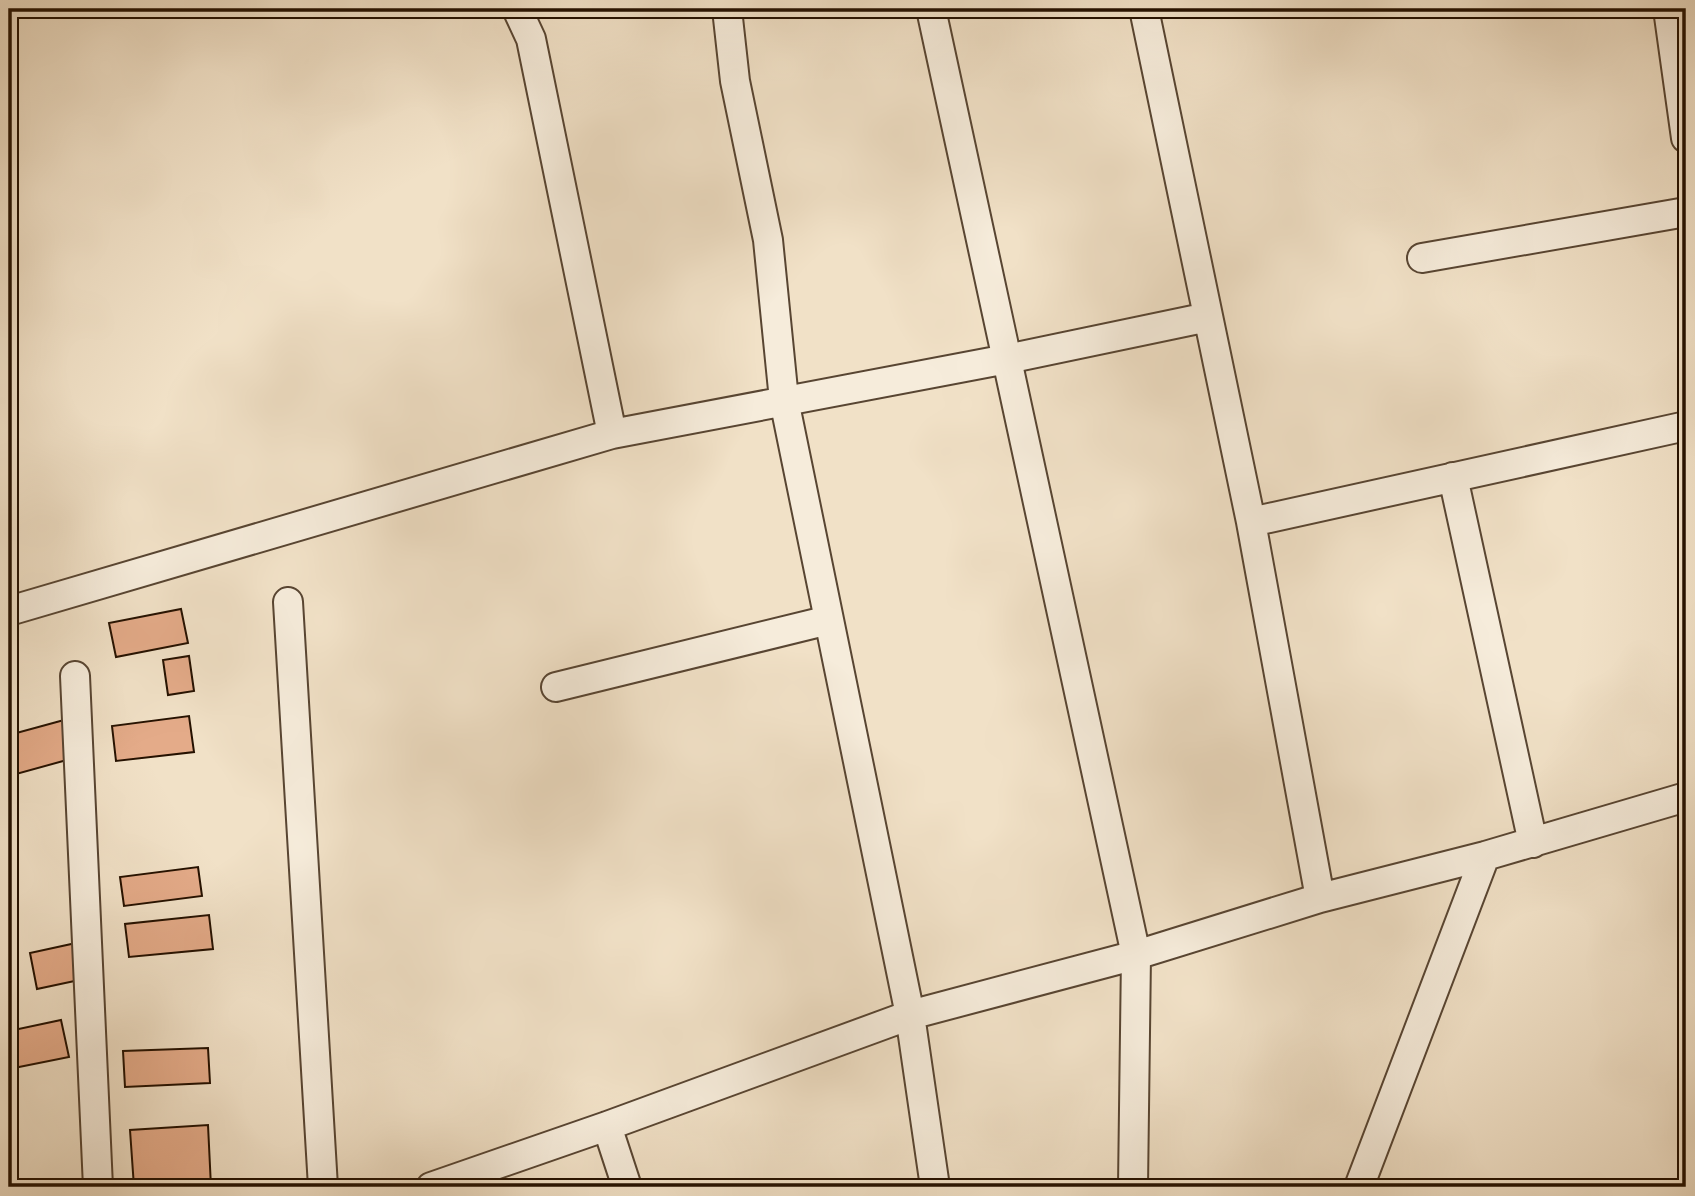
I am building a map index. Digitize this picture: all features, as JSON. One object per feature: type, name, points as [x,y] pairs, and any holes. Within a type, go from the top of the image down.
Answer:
[{"type":"street","points":[[517,9],[531,39],[612,434]]},
{"type":"street","points":[[727,9],[735,81],[768,240],[784,400],[910,1015],[935,1187]]},
{"type":"street","points":[[931,9],[1136,955],[1133,1187]]},
{"type":"street","points":[[1144,9],[1251,522],[1320,898]]},
{"type":"street","points":[[1668,9],[1682,77],[1686,138]]},
{"type":"street","points":[[1422,258],[1686,212]]},
{"type":"street","points":[[9,611],[612,434],[1007,359],[1208,317]]},
{"type":"street","points":[[1251,522],[1686,426]]},
{"type":"street","points":[[1453,477],[1533,843]]},
{"type":"street","points":[[288,602],[323,1187]]},
{"type":"street","points":[[556,687],[829,620]]},
{"type":"street","points":[[75,676],[98,1187]]},
{"type":"street","points":[[431,1187],[910,1015],[1136,955],[1320,898],[1533,843],[1686,797]]},
{"type":"street","points":[[1359,1187],[1485,856]]},
{"type":"street","points":[[607,1126],[627,1187]]},
{"type":"building","points":[[181,609],[188,643],[116,657],[109,623]]},
{"type":"building","points":[[189,656],[194,691],[168,695],[163,660]]},
{"type":"building","points":[[189,716],[194,752],[116,761],[112,726]]},
{"type":"building","points":[[64,720],[74,758],[9,776],[9,735]]},
{"type":"building","points":[[198,867],[202,896],[124,906],[120,877]]},
{"type":"building","points":[[209,915],[213,949],[129,957],[125,924]]},
{"type":"building","points":[[76,943],[84,979],[37,989],[30,953]]},
{"type":"building","points":[[61,1020],[69,1057],[9,1069],[9,1031]]},
{"type":"building","points":[[208,1048],[210,1083],[125,1087],[123,1051]]},
{"type":"building","points":[[208,1125],[211,1187],[134,1187],[130,1130]]}]
